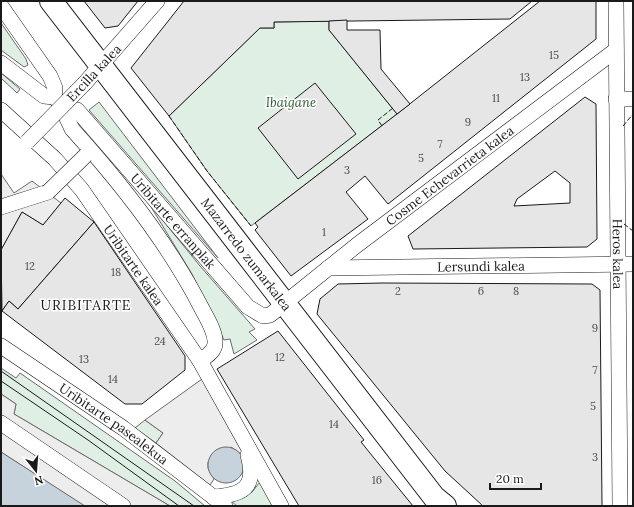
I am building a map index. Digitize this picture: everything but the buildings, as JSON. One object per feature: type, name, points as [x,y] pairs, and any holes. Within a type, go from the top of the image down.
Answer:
[{"type":"main road","name":"Mazarredo zumarkalea","points":[[51,1],[434,496],[445,506]]},
{"type":"street","name":"Ercilla kalea","points":[[27,142],[101,67],[157,1]]},
{"type":"street","name":"Heros kalea","points":[[616,1],[616,99],[626,264],[620,506]]},
{"type":"street","points":[[1,6],[50,76],[55,88],[54,97]]},
{"type":"street","name":"Cosme Echevarrieta kalea","points":[[285,304],[328,268],[616,50]]},
{"type":"street","name":"Uribitarte erranplak","points":[[1,63],[44,96],[54,97],[67,109],[77,110],[248,307],[263,316],[270,315],[285,304]]},
{"type":"street","points":[[616,99],[633,99]]},
{"type":"street","name":"Uribitarte erranplak","points":[[67,109],[65,114],[72,128],[89,152],[142,212],[194,292],[209,322],[216,343],[214,351],[200,361]]},
{"type":"street","name":"Uribitarte kalea","points":[[1,110],[55,159],[82,190],[200,361],[281,506]]},
{"type":"street","points":[[1,207],[48,192],[89,152]]},
{"type":"street","name":"Lersundi kalea","points":[[328,268],[626,264]]},
{"type":"street","name":"Uribitarte pasealekua","points":[[1,346],[123,428],[219,501]]},
{"type":"street","points":[[1,424],[123,506]]},
{"type":"street","name":"Uribitarte kalea","points":[[219,501],[240,491],[252,477],[252,470],[244,439]]},
{"type":"green space","name":"Ibaigane","points":[[329,21],[329,30],[397,114],[251,226],[207,171],[169,116],[260,28],[274,28],[274,22]]},
{"type":"green space","points":[[1,23],[26,59],[28,65],[24,67],[1,50]]},
{"type":"green space","points":[[1,73],[20,89],[17,93],[1,78]]},
{"type":"green space","points":[[99,102],[218,258],[89,110]]},
{"type":"green space","points":[[148,202],[200,266],[255,329],[249,332],[257,340],[234,354],[230,339],[224,340],[192,274]]},
{"type":"green space","points":[[1,368],[16,378],[20,373],[175,481],[205,506],[170,506],[14,414],[16,404],[1,394]]},
{"type":"green space","points":[[145,420],[163,433],[156,443],[135,428]]},
{"type":"green space","points":[[260,482],[273,506],[237,506],[231,501],[252,492]]},
{"type":"shaded area","points":[[1,174],[14,193],[32,181],[61,203],[43,225],[22,212],[1,250]]},
{"type":"shaded area","points":[[202,379],[243,453],[241,454],[231,447],[208,462],[208,468],[214,479],[210,485],[156,443],[163,433],[145,420]]},
{"type":"shaded area","points":[[1,394],[16,404],[14,414],[170,506],[84,506],[1,452]]},
{"type":"shaded area","points":[[229,447],[239,452],[243,458],[243,472],[239,478],[233,482],[223,483],[213,478],[209,472],[208,462],[213,452],[219,448]]},
{"type":"shaded area","points":[[1,452],[85,506],[1,506]]},
{"type":"tram line","points":[[1,371],[194,506]]},
{"type":"tram line","points":[[1,381],[88,440],[179,506]]},
{"type":"fence","points":[[382,126],[378,120],[393,108]]},
{"type":"fence","points":[[623,126],[633,114]]},
{"type":"fence","points":[[169,116],[207,171],[251,226]]},
{"type":"fence","points":[[624,224],[633,231]]},
{"type":"district","name":"URIBITARTE","points":[[86,305]]}]
